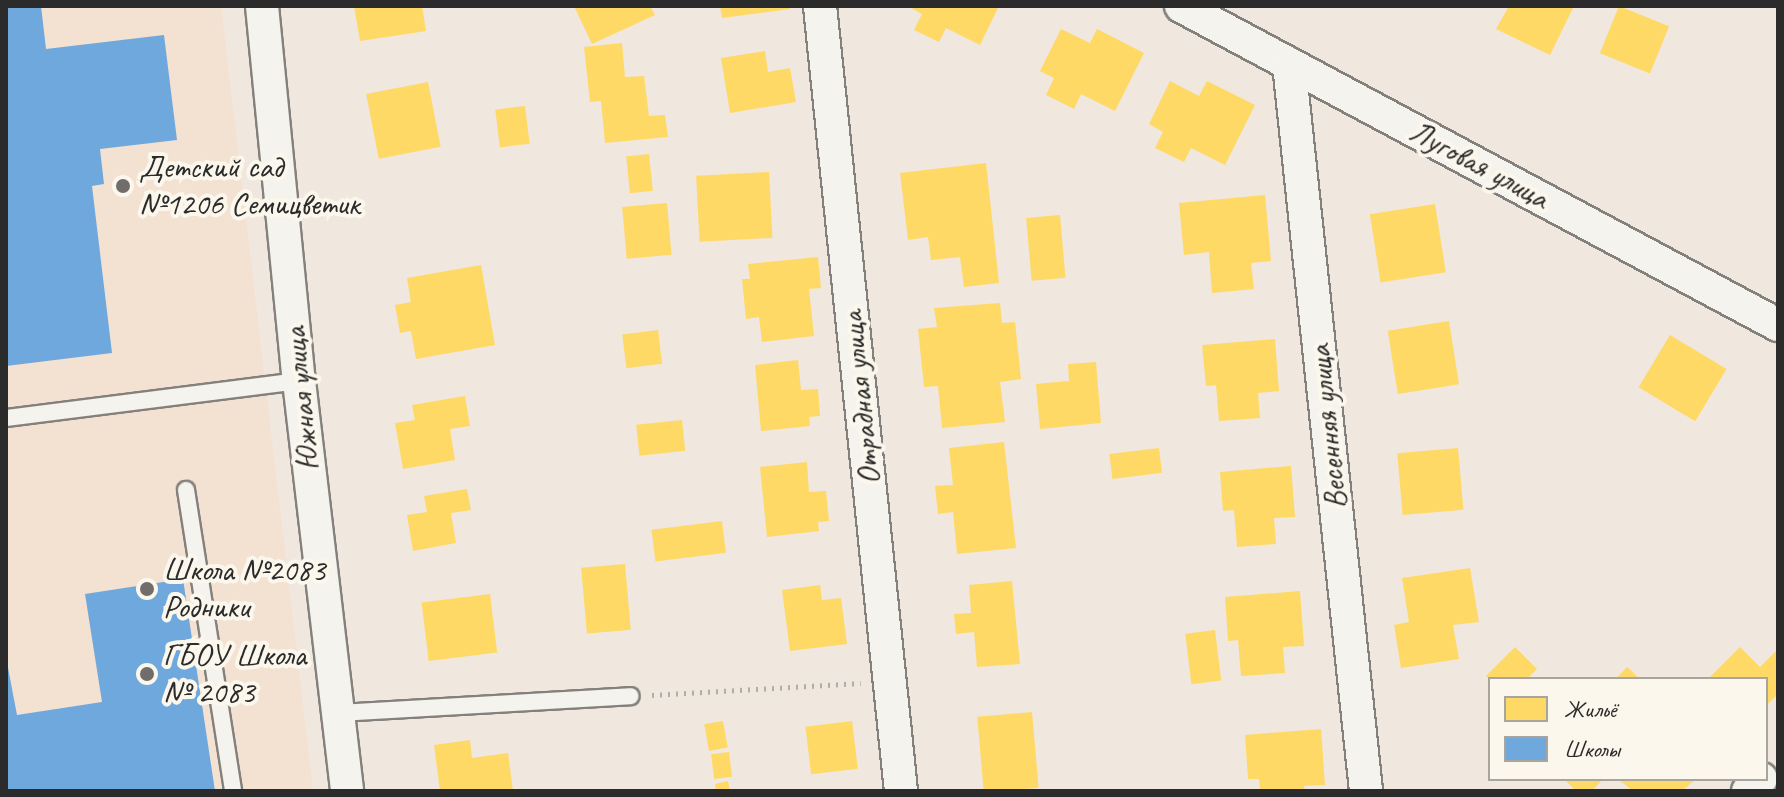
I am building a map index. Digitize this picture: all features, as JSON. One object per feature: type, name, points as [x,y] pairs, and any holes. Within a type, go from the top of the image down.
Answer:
[{"type":"street","name":"Южная улица","points":[[262,6],[299,381],[347,791]]},
{"type":"street","name":"Отрадная улица","points":[[820,6],[901,791]]},
{"type":"street","name":"Луговая улица","points":[[1181,6],[1778,325]]},
{"type":"street","name":"Весенняя улица","points":[[1289,64],[1366,791]]},
{"type":"lane","points":[[6,418],[299,381]]},
{"type":"lane","points":[[186,490],[233,791]]},
{"type":"lane","points":[[338,713],[631,696]]},
{"type":"path","points":[[631,696],[890,682]]},
{"type":"shaded area","points":[[6,6],[221,6],[313,791],[6,791]]},
{"type":"building: Жильё","points":[[354,6],[422,6],[426,31],[360,41]]},
{"type":"building: Жильё","points":[[574,6],[650,6],[655,15],[592,44]]},
{"type":"building: Жильё","points":[[720,6],[790,6],[790,9],[722,18]]},
{"type":"building: Жильё","points":[[908,6],[999,6],[980,45],[946,28],[939,42],[914,30],[922,14]]},
{"type":"building: Жильё","points":[[1509,6],[1574,6],[1550,55],[1496,29]]},
{"type":"building: Жильё","points":[[1619,6],[1669,26],[1650,74],[1600,53]]},
{"type":"building: Жильё","points":[[1061,29],[1090,43],[1097,29],[1144,53],[1115,111],[1081,94],[1074,109],[1046,95],[1054,78],[1040,71]]},
{"type":"building: Жильё","points":[[622,43],[625,77],[644,76],[649,116],[665,115],[668,137],[605,143],[601,101],[590,102],[584,47]]},
{"type":"building: Жильё","points":[[765,51],[768,72],[790,68],[796,102],[730,113],[721,58]]},
{"type":"building: Жильё","points":[[1170,81],[1199,96],[1207,81],[1255,105],[1225,165],[1191,148],[1184,162],[1155,148],[1163,132],[1149,124]]},
{"type":"building: Жильё","points":[[428,82],[441,147],[379,159],[366,94]]},
{"type":"building: Жильё","points":[[525,106],[530,144],[500,147],[495,110]]},
{"type":"building: Жильё","points":[[649,154],[653,191],[630,193],[626,156]]},
{"type":"building: Жильё","points":[[986,163],[999,283],[964,287],[960,257],[931,260],[928,237],[908,240],[900,173]]},
{"type":"building: Жильё","points":[[769,172],[772,238],[700,242],[696,176]]},
{"type":"building: Жильё","points":[[1265,195],[1271,261],[1251,263],[1254,289],[1212,293],[1209,252],[1184,255],[1179,203]]},
{"type":"building: Жильё","points":[[667,203],[672,255],[627,259],[622,207]]},
{"type":"building: Жильё","points":[[1435,204],[1446,272],[1381,282],[1370,214]]},
{"type":"building: Жильё","points":[[1060,215],[1065,278],[1032,281],[1026,218]]},
{"type":"building: Жильё","points":[[818,257],[821,288],[809,289],[814,336],[762,342],[759,317],[746,319],[742,279],[750,279],[748,264]]},
{"type":"building: Жильё","points":[[481,265],[495,345],[416,359],[411,331],[400,333],[395,305],[411,302],[407,278]]},
{"type":"building: Жильё","points":[[1000,303],[1002,323],[1015,322],[1021,379],[1000,382],[1005,422],[942,428],[938,386],[924,387],[918,329],[937,327],[934,308]]},
{"type":"building: Жильё","points":[[1449,321],[1459,384],[1398,394],[1388,331]]},
{"type":"building: Жильё","points":[[658,330],[662,364],[626,368],[622,334]]},
{"type":"building: Жильё","points":[[1670,335],[1727,369],[1695,421],[1639,387]]},
{"type":"building: Жильё","points":[[1275,339],[1279,391],[1258,393],[1260,418],[1219,421],[1216,385],[1206,386],[1202,345]]},
{"type":"building: Жильё","points":[[798,360],[801,390],[818,389],[820,416],[809,417],[810,426],[761,431],[755,365]]},
{"type":"building: Жильё","points":[[1096,362],[1101,423],[1040,429],[1036,384],[1069,381],[1068,364]]},
{"type":"building: Жильё","points":[[465,396],[470,426],[450,429],[455,460],[403,469],[395,423],[415,420],[412,405]]},
{"type":"building: Жильё","points":[[682,420],[685,451],[639,456],[636,425]]},
{"type":"building: Жильё","points":[[1004,442],[1016,548],[957,554],[953,512],[938,514],[935,486],[953,485],[949,448]]},
{"type":"building: Жильё","points":[[1159,448],[1162,473],[1112,479],[1109,454]]},
{"type":"building: Жильё","points":[[1458,448],[1463,510],[1403,515],[1397,453]]},
{"type":"building: Жильё","points":[[807,462],[809,492],[826,491],[829,521],[818,522],[819,531],[767,537],[760,467]]},
{"type":"building: Жильё","points":[[1291,466],[1295,517],[1274,518],[1276,544],[1237,547],[1234,510],[1223,511],[1220,472]]},
{"type":"building: Жильё","points":[[467,489],[471,510],[451,513],[456,543],[413,551],[407,515],[427,512],[424,496]]},
{"type":"building: Жильё","points":[[722,521],[726,553],[655,561],[652,530]]},
{"type":"building: Жильё","points":[[625,564],[631,630],[587,634],[581,568]]},
{"type":"building: Жильё","points":[[1470,568],[1479,622],[1453,625],[1459,659],[1401,668],[1394,625],[1409,622],[1402,578]]},
{"type":"building: Жильё","points":[[1012,581],[1020,664],[977,667],[974,632],[956,634],[954,614],[971,613],[969,585]]},
{"type":"building: Жильё","points":[[820,585],[822,600],[841,598],[847,644],[790,651],[782,590]]},
{"type":"building: Жильё","points":[[1300,591],[1304,646],[1283,647],[1285,673],[1241,676],[1238,640],[1228,641],[1225,597]]},
{"type":"building: Жильё","points":[[490,594],[497,653],[429,661],[422,602]]},
{"type":"building: Жильё","points":[[1215,630],[1221,681],[1191,684],[1185,634]]},
{"type":"building: Жильё","points":[[1515,647],[1537,669],[1529,677],[1486,676]]},
{"type":"building: Жильё","points":[[1740,647],[1760,667],[1778,649],[1778,694],[1768,704],[1768,677],[1710,677]]},
{"type":"building: Жильё","points":[[1627,667],[1638,677],[1618,677]]},
{"type":"building: Жильё","points":[[1032,712],[1039,788],[984,791],[977,717]]},
{"type":"building: Жильё","points":[[723,721],[728,748],[709,751],[704,724]]},
{"type":"building: Жильё","points":[[852,721],[858,769],[811,774],[805,727]]},
{"type":"building: Жильё","points":[[1321,729],[1325,785],[1304,786],[1305,791],[1260,791],[1259,779],[1248,779],[1245,735]]},
{"type":"building: Жильё","points":[[470,740],[472,758],[508,753],[513,791],[440,791],[434,745]]},
{"type":"building: Жильё","points":[[729,752],[732,777],[714,779],[711,754]]},
{"type":"building: Жильё","points":[[728,781],[730,791],[716,791],[715,784]]},
{"type":"building: Жильё","points":[[1566,781],[1601,781],[1592,791],[1576,791]]},
{"type":"building: Жильё","points":[[1620,781],[1694,781],[1682,791],[1633,791]]},
{"type":"building: Школы","points":[[6,6],[41,6],[46,49],[164,35],[177,140],[100,149],[104,184],[92,186],[112,353],[6,366]]},
{"type":"building: Школы","name":"ГБОУ Школа № 2083","points":[[183,579],[215,791],[6,791],[6,657],[17,715],[102,702],[85,594]]},
{"type":"place","name":"Детский сад №1206 Семицветик","points":[[123,186]]},
{"type":"place","name":"Школа №2083 Родники","points":[[147,589]]},
{"type":"place","name":"ГБОУ Школа № 2083","points":[[147,674]]}]
